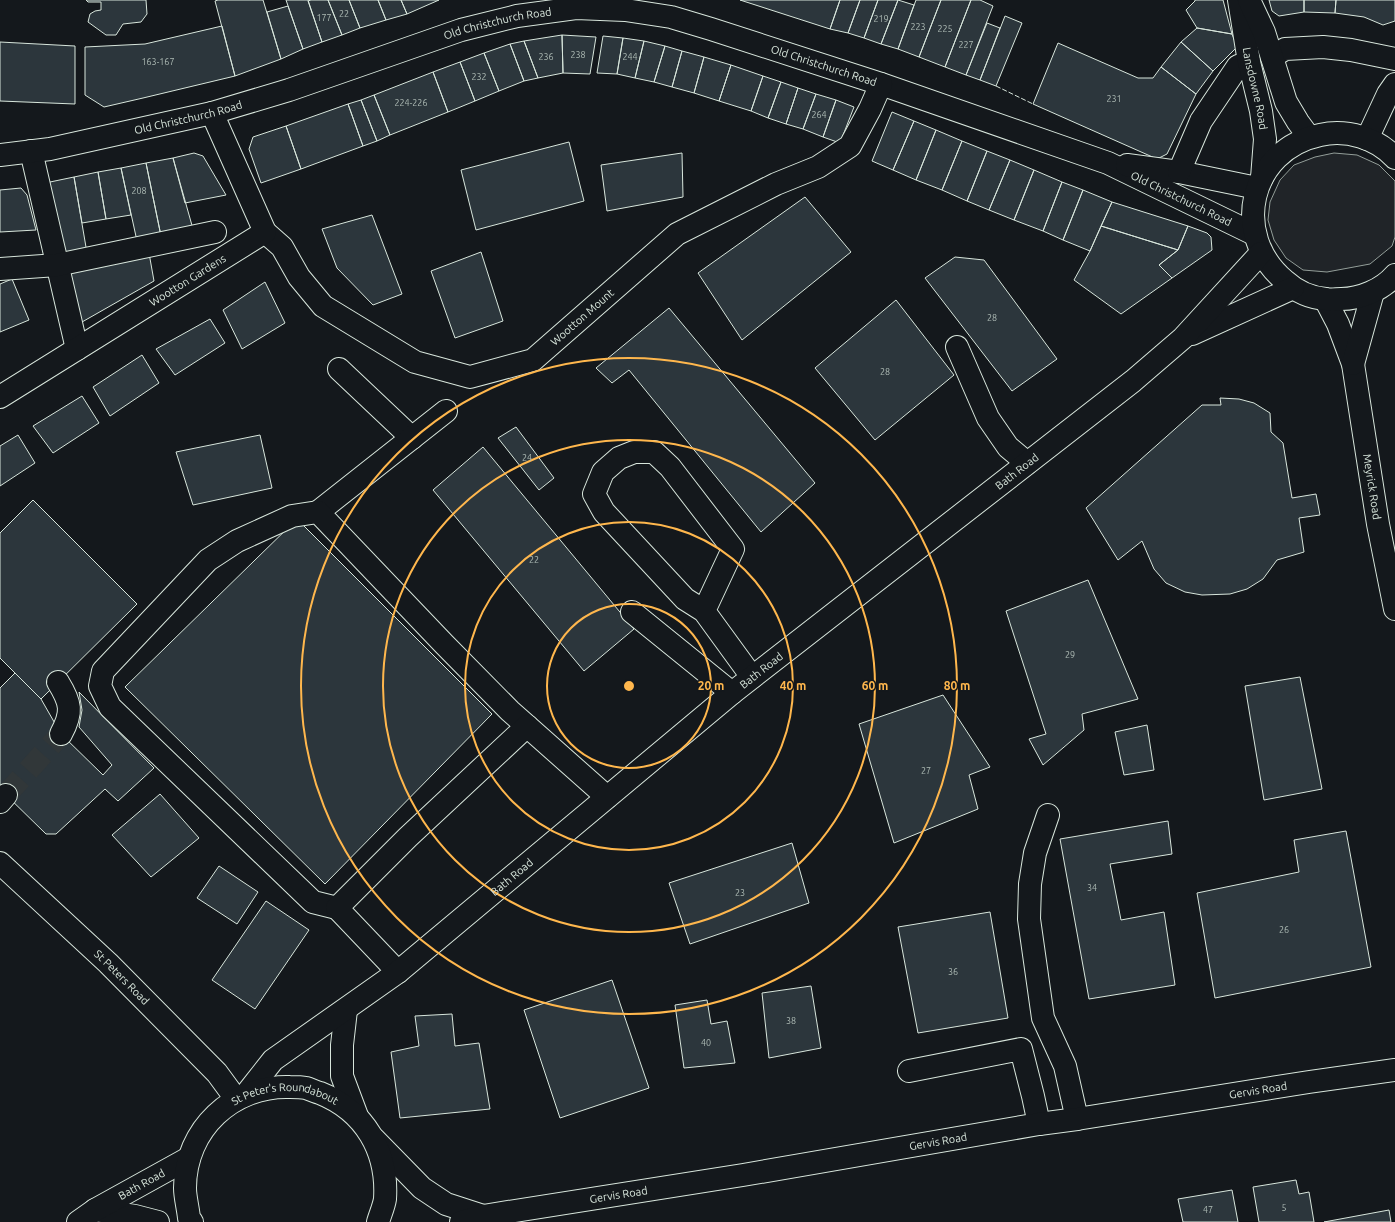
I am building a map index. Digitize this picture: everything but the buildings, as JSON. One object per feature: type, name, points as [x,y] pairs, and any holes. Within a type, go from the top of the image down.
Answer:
[{"type":"street","name":"Lansdowne Road","points":[[1238,0],[1249,62],[1261,111],[1265,140],[1260,183]]},
{"type":"street","name":"Lansdowne Road","points":[[1249,0],[1264,32],[1286,102],[1298,122],[1310,137]]},
{"type":"street","name":"Old Christchurch Road","points":[[0,155],[50,149],[212,113],[289,90],[461,30],[517,16],[576,8],[625,10],[671,9],[718,31],[881,84],[1108,163],[1258,244]]},
{"type":"street","points":[[1272,57],[1285,49],[1323,47],[1350,50],[1395,59]]},
{"type":"street","points":[[1179,172],[1201,121],[1238,66],[1249,62]]},
{"type":"street","name":"Wootton Mount","points":[[265,232],[282,247],[299,277],[323,306],[415,362],[470,377],[533,360],[677,234],[776,184],[818,167],[850,146],[870,109],[881,84]]},
{"type":"street","points":[[1367,139],[1388,94],[1395,84]]},
{"type":"street","points":[[212,113],[265,232]]},
{"type":"street","points":[[1395,158],[1390,152],[1367,139],[1348,134],[1329,133],[1310,137],[1290,146],[1274,160],[1260,183],[1252,210],[1258,244],[1274,272],[1293,288],[1308,295],[1325,299],[1350,299],[1373,292],[1395,276]]},
{"type":"street","points":[[31,151],[77,350]]},
{"type":"street","name":"Old Christchurch Road","points":[[1108,163],[1260,183]]},
{"type":"street","points":[[0,269],[57,265],[215,232]]},
{"type":"street","name":"Wootton Gardens","points":[[0,397],[265,232]]},
{"type":"street","name":"Bath Road","points":[[242,1096],[273,1060],[398,972],[732,693],[1133,381],[1183,338],[1258,244]]},
{"type":"street","name":"Bath Road","points":[[1183,338],[1293,288]]},
{"type":"street","name":"Meyrick Road","points":[[1353,364],[1373,292]]},
{"type":"street","name":"Meyrick Road","points":[[1325,299],[1338,324],[1353,364],[1387,523],[1395,609]]},
{"type":"street","points":[[957,347],[988,418],[1008,446],[1027,463]]},
{"type":"street","points":[[340,369],[412,438]]},
{"type":"street","points":[[398,972],[338,908],[313,902],[110,707],[100,686],[103,671],[208,560],[237,541],[292,516],[318,512],[446,411]]},
{"type":"street","points":[[704,611],[733,549],[670,467],[654,452],[634,452],[619,458],[603,472],[594,494],[604,512],[685,599],[704,611],[752,678]]},
{"type":"street","points":[[318,512],[510,711],[607,797]]},
{"type":"street","points":[[632,612],[732,693]]},
{"type":"street","points":[[58,682],[67,698],[70,711],[67,723],[61,734]]},
{"type":"street","points":[[338,908],[408,837],[527,726]]},
{"type":"street","points":[[1048,815],[1035,853],[1030,884],[1029,919],[1043,1018],[1065,1066],[1077,1119]]},
{"type":"street","name":"St Peters Road","points":[[0,863],[108,963],[217,1073],[242,1096]]},
{"type":"street","points":[[346,1010],[342,1045],[342,1076],[357,1116]]},
{"type":"street","points":[[910,1071],[1021,1049],[1039,1124]]},
{"type":"street","name":"Gervis Road","points":[[460,1222],[483,1216],[744,1175],[1039,1124],[1301,1083],[1395,1070]]},
{"type":"street","name":"St Peter's Roundabout","points":[[192,1222],[189,1218],[184,1188],[188,1158],[199,1134],[215,1114],[242,1096],[276,1087],[305,1088],[333,1098],[357,1116],[374,1139],[384,1169],[385,1200],[378,1222]]},
{"type":"street","name":"Gervis Road","points":[[374,1139],[422,1188],[446,1204],[483,1216]]},
{"type":"street","name":"Bath Road","points":[[87,1216],[188,1158]]},
{"type":"street","name":"Bath Road","points":[[87,1216],[135,1216],[158,1222]]},
{"type":"shaded area","points":[[1334,153],[1357,155],[1379,165],[1395,181],[1395,237],[1392,246],[1370,264],[1327,272],[1303,270],[1286,258],[1274,240],[1268,220],[1270,202],[1280,180],[1294,165],[1315,157]]},
{"type":"tunnel","points":[[6,795],[61,734]]},
{"type":"fence","points":[[996,86],[1033,104]]}]
